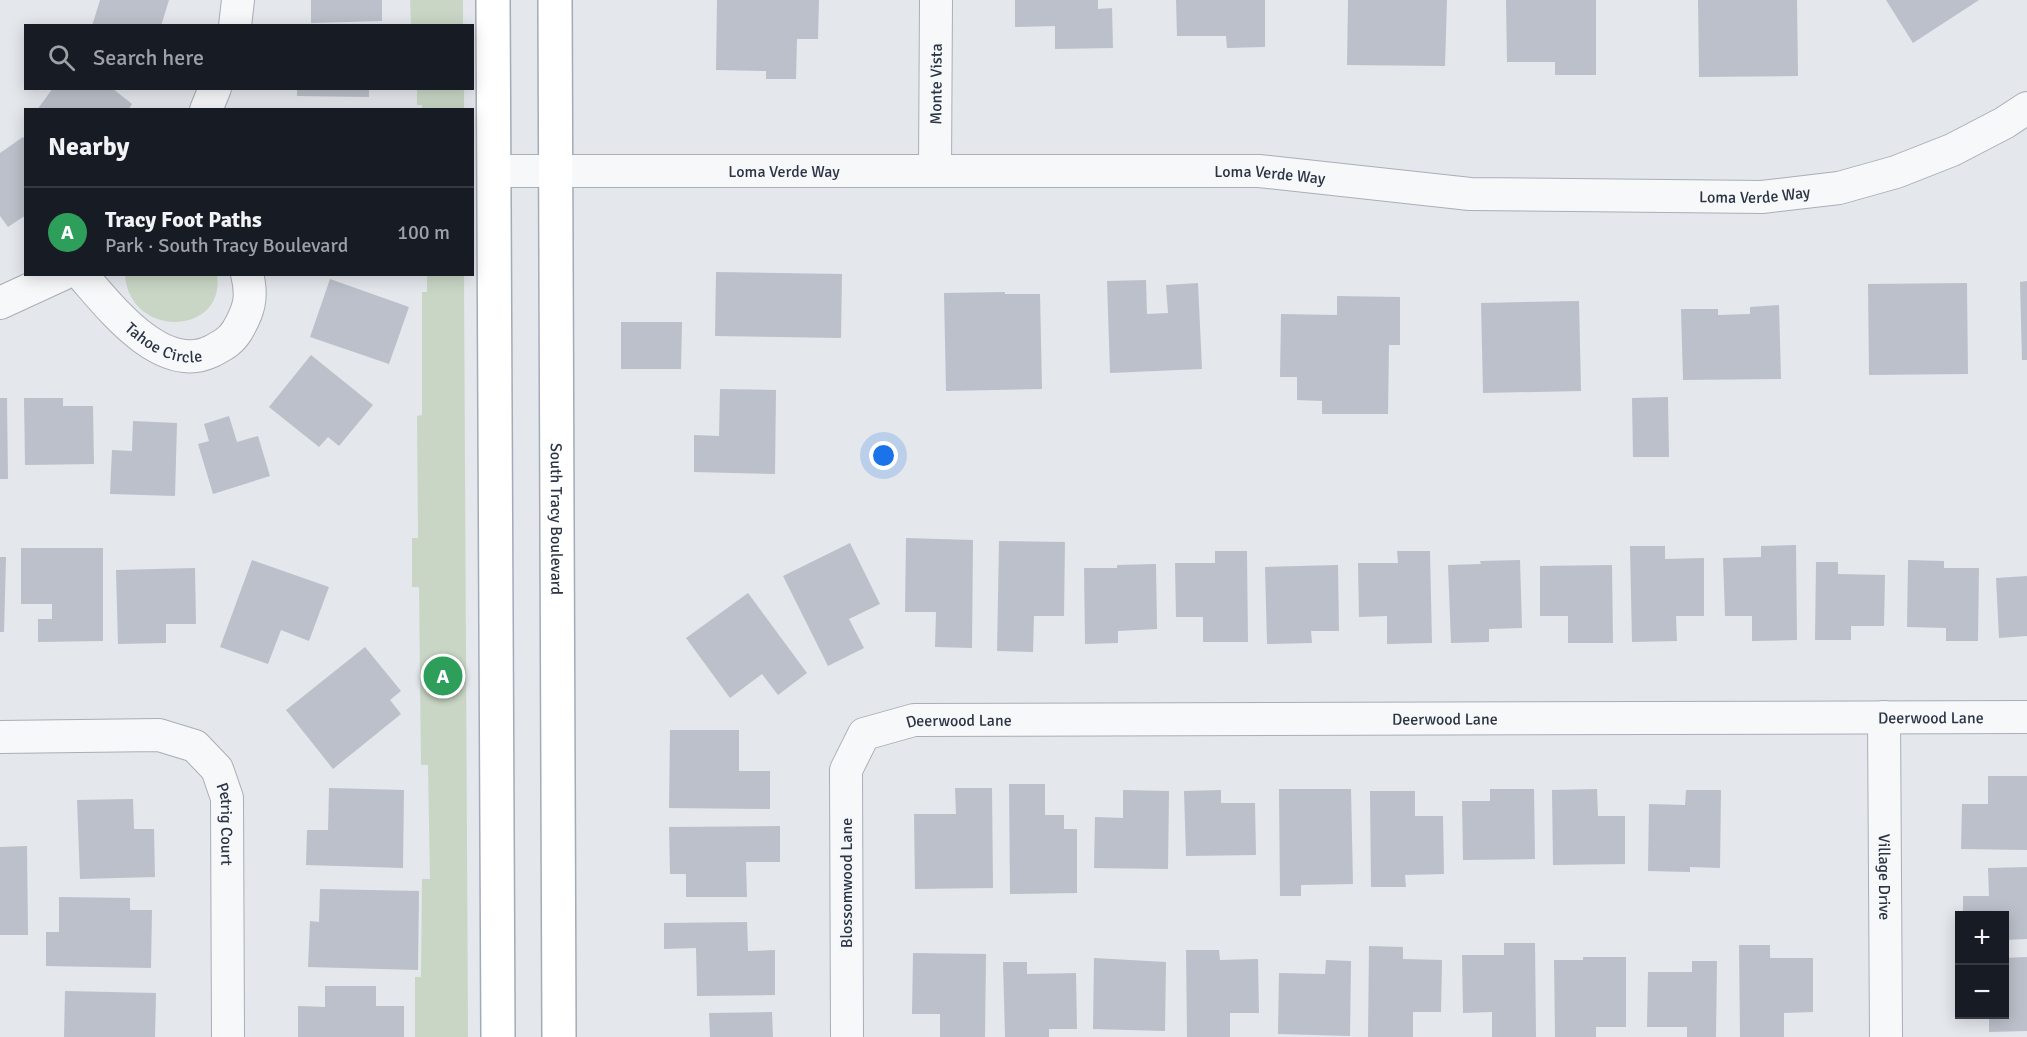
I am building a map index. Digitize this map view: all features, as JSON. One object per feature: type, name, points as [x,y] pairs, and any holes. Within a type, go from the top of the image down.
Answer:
[{"type":"main road","points":[[493,0],[498,1037]]},
{"type":"main road","name":"South Tracy Boulevard","points":[[555,0],[560,1037]]},
{"type":"street","points":[[235,24],[237,0]]},
{"type":"street","name":"Monte Vista","points":[[935,170],[936,0]]},
{"type":"street","points":[[207,108],[214,90]]},
{"type":"street","name":"Loma Verde Way","points":[[494,171],[1259,171],[1470,194],[1762,197],[1839,188],[1896,172],[1952,150],[2004,123],[2027,108]]},
{"type":"street","points":[[0,303],[59,276]]},
{"type":"street","name":"Tahoe Circle","points":[[83,276],[119,316],[152,344],[176,355],[202,355],[231,341],[247,315],[251,290],[248,276]]},
{"type":"street","name":"Village Drive","points":[[1884,717],[1886,1037]]},
{"type":"street","name":"Deerwood Lane","points":[[864,734],[914,720],[2027,717]]},
{"type":"street","name":"Blossomwood Lane","points":[[847,1037],[846,770],[864,734]]},
{"type":"street","name":"Petrig Court","points":[[0,737],[159,735],[195,747],[217,769],[227,798],[228,1037]]},
{"type":"green space","points":[[410,0],[463,0],[463,24],[411,24]]},
{"type":"green space","points":[[417,90],[464,90],[464,108],[422,108],[422,105],[417,105]]},
{"type":"green space","points":[[125,276],[217,276],[216,295],[207,309],[193,319],[176,322],[159,319],[143,311],[131,296]]},
{"type":"green space","points":[[427,276],[464,276],[468,1037],[415,1037],[415,977],[421,977],[422,879],[430,879],[428,765],[421,765],[419,587],[412,587],[412,538],[418,538],[417,416],[422,415],[422,292],[427,292]]},
{"type":"building","points":[[100,0],[169,0],[162,24],[93,24]]},
{"type":"building","points":[[311,0],[382,0],[382,21],[311,23]]},
{"type":"building","points":[[717,0],[819,0],[818,39],[797,39],[796,79],[766,79],[766,71],[716,70]]},
{"type":"building","points":[[1015,0],[1098,0],[1098,9],[1112,8],[1113,48],[1055,49],[1055,26],[1015,27]]},
{"type":"building","points":[[1176,0],[1265,0],[1265,47],[1227,48],[1226,36],[1177,36]]},
{"type":"building","points":[[1348,0],[1447,0],[1445,66],[1347,65]]},
{"type":"building","points":[[1506,0],[1596,0],[1596,75],[1555,75],[1555,62],[1507,62]]},
{"type":"building","points":[[1698,0],[1797,0],[1798,76],[1699,77]]},
{"type":"building","points":[[1886,0],[1979,0],[1913,43]]},
{"type":"building","points":[[52,90],[114,90],[132,104],[129,108],[38,108]]},
{"type":"building","points":[[297,90],[369,90],[369,97],[297,96]]},
{"type":"building","points":[[24,138],[24,216],[8,227],[0,216],[0,153]]},
{"type":"building","points":[[716,272],[842,274],[841,338],[715,336]]},
{"type":"building","points":[[330,279],[409,307],[389,364],[310,337]]},
{"type":"building","points":[[1146,280],[1147,314],[1168,313],[1166,285],[1198,283],[1202,369],[1110,373],[1107,281]]},
{"type":"building","points":[[2027,281],[2027,360],[2022,360],[2020,282]]},
{"type":"building","points":[[1967,283],[1968,374],[1869,375],[1868,284]]},
{"type":"building","points":[[1005,292],[1005,294],[1040,294],[1042,389],[946,391],[944,293]]},
{"type":"building","points":[[1337,296],[1400,297],[1400,345],[1389,345],[1388,414],[1322,414],[1322,401],[1297,400],[1297,377],[1280,377],[1281,314],[1337,315]]},
{"type":"building","points":[[1579,301],[1581,391],[1483,393],[1481,303]]},
{"type":"building","points":[[1779,305],[1781,379],[1683,380],[1681,309],[1718,309],[1718,315],[1750,314],[1750,307]]},
{"type":"building","points":[[621,322],[682,322],[681,369],[621,369]]},
{"type":"building","points":[[311,355],[373,405],[339,446],[328,437],[319,447],[269,407]]},
{"type":"building","points":[[720,389],[776,390],[775,474],[694,472],[694,435],[719,436]]},
{"type":"building","points":[[1668,397],[1669,457],[1633,457],[1632,398]]},
{"type":"building","points":[[0,398],[7,398],[8,479],[0,479]]},
{"type":"building","points":[[24,398],[63,398],[63,406],[93,406],[94,464],[25,465]]},
{"type":"building","points":[[229,416],[237,442],[258,436],[270,476],[213,494],[198,444],[209,441],[204,424]]},
{"type":"building","points":[[133,421],[177,423],[175,496],[110,494],[112,450],[132,451]]},
{"type":"building","points":[[906,538],[973,540],[972,648],[935,647],[936,612],[905,612]]},
{"type":"building","points":[[999,541],[1065,542],[1064,616],[1034,616],[1033,652],[997,651]]},
{"type":"building","points":[[850,543],[880,604],[849,619],[864,648],[828,666],[783,576]]},
{"type":"building","points":[[1796,545],[1797,640],[1752,641],[1752,616],[1725,616],[1723,558],[1761,557],[1761,546]]},
{"type":"building","points":[[1630,546],[1665,546],[1665,559],[1704,558],[1704,616],[1676,616],[1677,641],[1632,642]]},
{"type":"building","points":[[21,548],[103,548],[103,641],[38,642],[38,619],[52,619],[52,604],[21,604]]},
{"type":"building","points":[[1215,551],[1247,551],[1248,642],[1203,642],[1203,617],[1176,617],[1175,563],[1215,563]]},
{"type":"building","points":[[1397,551],[1430,551],[1432,643],[1387,644],[1387,616],[1359,617],[1358,563],[1398,563]]},
{"type":"building","points":[[0,557],[6,557],[4,632],[0,632]]},
{"type":"building","points":[[252,560],[329,587],[309,641],[281,630],[268,664],[220,647]]},
{"type":"building","points":[[1520,560],[1522,628],[1489,629],[1489,642],[1451,643],[1448,565]]},
{"type":"building","points":[[1908,560],[1944,561],[1944,568],[1979,568],[1978,641],[1946,641],[1946,628],[1907,627]]},
{"type":"building","points":[[1816,562],[1838,562],[1838,574],[1885,575],[1884,626],[1851,626],[1851,640],[1815,640]]},
{"type":"building","points":[[1156,564],[1157,629],[1118,631],[1118,643],[1085,644],[1084,568],[1117,568],[1117,565]]},
{"type":"building","points":[[1338,565],[1339,631],[1311,631],[1312,643],[1267,644],[1265,567]]},
{"type":"building","points":[[1612,565],[1613,643],[1568,643],[1568,616],[1540,616],[1540,566]]},
{"type":"building","points":[[195,568],[196,624],[166,624],[166,643],[118,644],[116,570]]},
{"type":"building","points":[[2027,576],[2027,636],[1999,638],[1996,578]]},
{"type":"building","points":[[748,593],[807,673],[778,695],[762,674],[730,698],[686,638]]},
{"type":"building","points":[[365,647],[401,691],[390,700],[401,714],[333,769],[286,710]]},
{"type":"building","points":[[670,730],[739,730],[739,771],[770,771],[770,809],[669,808]]},
{"type":"building","points":[[1988,776],[2027,776],[2027,850],[1961,849],[1962,804],[1988,804]]},
{"type":"building","points":[[1009,784],[1045,784],[1045,815],[1064,815],[1064,829],[1077,829],[1077,893],[1010,894]]},
{"type":"building","points":[[329,788],[404,790],[403,868],[306,865],[307,830],[328,830]]},
{"type":"building","points":[[955,788],[992,788],[993,888],[915,889],[914,814],[956,814]]},
{"type":"building","points":[[1279,789],[1351,789],[1353,884],[1301,885],[1301,896],[1280,896]]},
{"type":"building","points":[[1490,789],[1534,789],[1535,859],[1463,860],[1462,801],[1490,801]]},
{"type":"building","points":[[1597,789],[1598,816],[1625,816],[1625,864],[1553,865],[1552,790]]},
{"type":"building","points":[[1123,790],[1169,791],[1168,869],[1094,868],[1095,817],[1123,818]]},
{"type":"building","points":[[1221,790],[1221,803],[1255,803],[1256,855],[1186,856],[1184,791]]},
{"type":"building","points":[[1686,790],[1721,790],[1720,868],[1690,867],[1690,872],[1648,871],[1649,804],[1685,805]]},
{"type":"building","points":[[1370,791],[1415,791],[1415,816],[1443,816],[1444,874],[1405,875],[1406,887],[1371,887]]},
{"type":"building","points":[[133,799],[134,829],[154,829],[155,877],[80,879],[77,800]]},
{"type":"building","points":[[780,826],[780,862],[746,862],[747,897],[686,897],[686,874],[670,874],[669,827]]},
{"type":"building","points":[[27,846],[28,935],[0,935],[0,847]]},
{"type":"building","points":[[2027,867],[2027,939],[2009,940],[2009,911],[1963,911],[1963,896],[1989,896],[1988,868]]},
{"type":"building","points":[[320,889],[419,891],[418,970],[308,967],[310,921],[319,922]]},
{"type":"building","points":[[59,897],[130,898],[130,910],[152,910],[151,968],[46,966],[46,932],[59,932]]},
{"type":"building","points":[[747,922],[748,951],[775,950],[775,995],[697,996],[696,948],[664,949],[664,923]]},
{"type":"building","points":[[1504,943],[1535,943],[1536,1037],[1492,1037],[1492,1012],[1463,1013],[1462,955],[1504,955]]},
{"type":"building","points":[[1739,945],[1770,945],[1770,958],[1813,958],[1813,1012],[1784,1013],[1784,1037],[1740,1037]]},
{"type":"building","points":[[1369,946],[1403,947],[1403,959],[1442,960],[1441,1012],[1413,1012],[1413,1037],[1368,1037]]},
{"type":"building","points":[[1186,950],[1219,950],[1220,960],[1258,959],[1259,1013],[1230,1013],[1230,1037],[1187,1037]]},
{"type":"building","points":[[913,953],[986,954],[985,1037],[940,1037],[940,1014],[912,1014]]},
{"type":"building","points":[[1583,957],[1626,957],[1626,1027],[1596,1027],[1596,1037],[1555,1037],[1554,960],[1583,960]]},
{"type":"building","points":[[2027,957],[2027,1031],[1989,1032],[1989,1019],[2009,1019],[2009,958]]},
{"type":"building","points":[[1094,958],[1166,962],[1165,1031],[1093,1029]]},
{"type":"building","points":[[1326,960],[1351,961],[1350,1036],[1278,1034],[1279,973],[1325,974]]},
{"type":"building","points":[[1692,961],[1717,961],[1716,1037],[1687,1037],[1687,1027],[1647,1027],[1648,972],[1692,972]]},
{"type":"building","points":[[1003,962],[1027,962],[1027,974],[1076,973],[1077,1029],[1049,1029],[1049,1037],[1005,1037]]},
{"type":"building","points":[[325,986],[376,986],[376,1006],[404,1006],[404,1037],[298,1037],[298,1006],[325,1007]]},
{"type":"building","points":[[65,991],[156,993],[155,1037],[64,1037]]},
{"type":"building","points":[[772,1012],[773,1037],[710,1037],[709,1013]]},
{"type":"place","name":"Tracy Foot Paths","points":[[443,676]]}]
